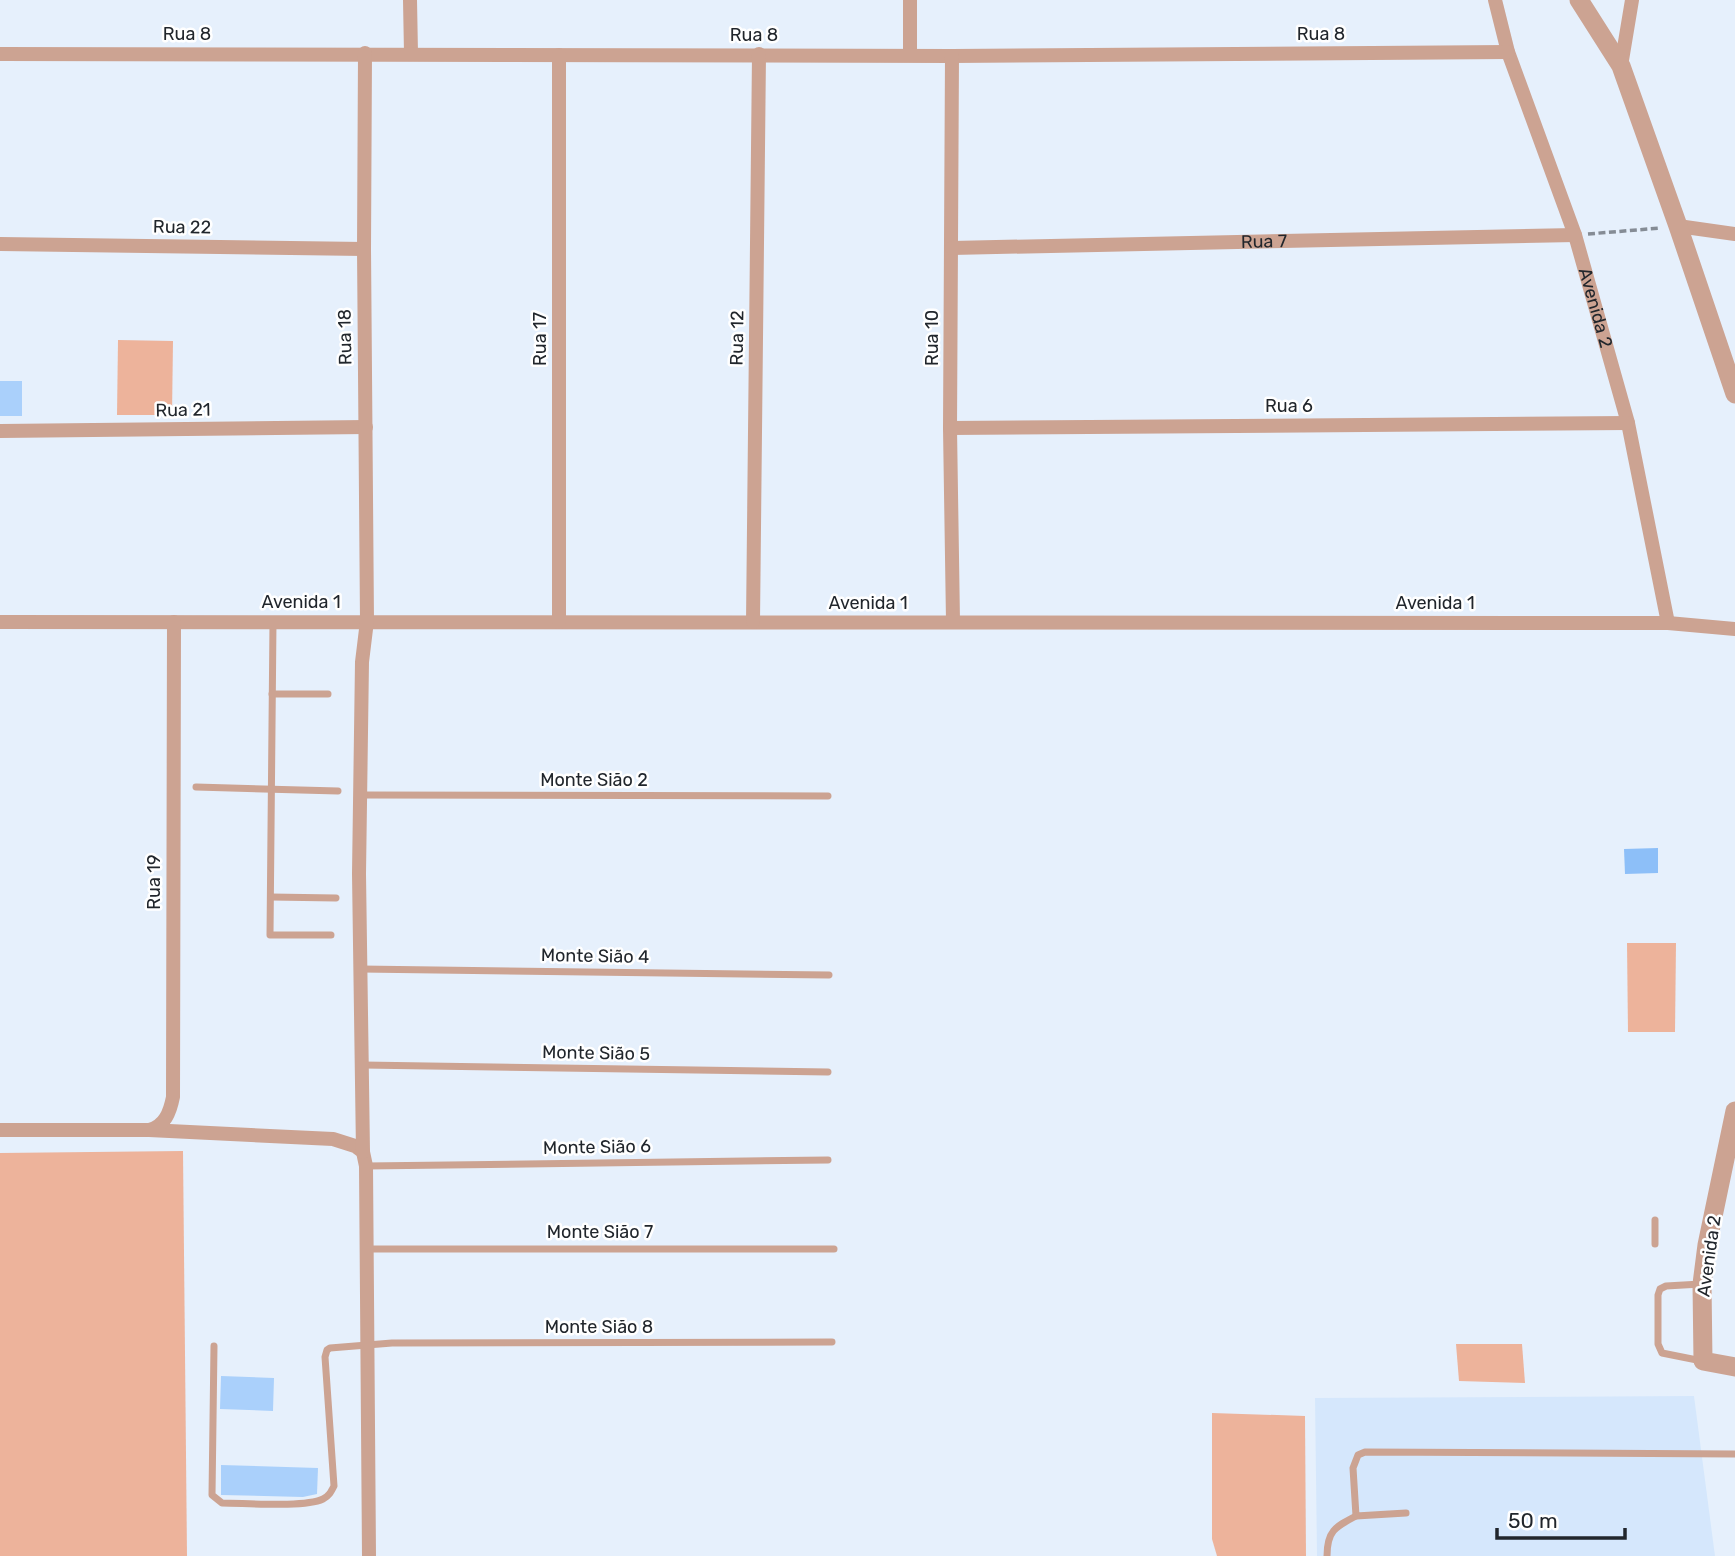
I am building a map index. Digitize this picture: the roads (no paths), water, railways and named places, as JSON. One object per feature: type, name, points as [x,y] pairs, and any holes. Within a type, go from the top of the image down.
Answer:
[{"type":"street","points":[[410,0],[411,53]]},
{"type":"street","points":[[910,0],[910,54]]},
{"type":"street","name":"Avenida 2","points":[[1495,0],[1508,52],[1575,235],[1628,423],[1668,623]]},
{"type":"street","points":[[1579,0],[1621,66],[1735,394]]},
{"type":"street","points":[[1621,66],[1632,0]]},
{"type":"street","name":"Rua 8","points":[[0,54],[952,55],[1508,52]]},
{"type":"street","name":"Rua 18","points":[[365,53],[368,621],[362,662],[360,795],[369,1556]]},
{"type":"street","name":"Rua 12","points":[[753,622],[760,54]]},
{"type":"street","name":"Rua 17","points":[[559,55],[559,622]]},
{"type":"street","name":"Rua 10","points":[[952,55],[950,428],[953,621]]},
{"type":"street","points":[[1678,226],[1735,234]]},
{"type":"street","name":"Rua 7","points":[[952,248],[1575,235]]},
{"type":"street","name":"Rua 22","points":[[0,244],[364,248]]},
{"type":"street","name":"Rua 6","points":[[950,428],[1628,423]]},
{"type":"street","name":"Rua 21","points":[[0,431],[366,427]]},
{"type":"street","name":"Avenida 1","points":[[0,622],[1668,623],[1735,629]]},
{"type":"street","name":"Rua 19","points":[[149,1130],[161,1125],[166,1119],[173,1097],[174,622]]},
{"type":"street","name":"Avenida 2","points":[[1703,1361],[1702,1284],[1707,1245],[1735,1111]]},
{"type":"street","points":[[0,1130],[149,1130],[333,1139],[355,1146],[364,1159]]},
{"type":"street","points":[[1703,1361],[1735,1367]]},
{"type":"lane","points":[[273,621],[270,935],[331,935]]},
{"type":"lane","points":[[272,694],[328,694]]},
{"type":"lane","points":[[196,787],[338,791]]},
{"type":"lane","name":"Monte Sião 2","points":[[360,795],[828,796]]},
{"type":"lane","points":[[271,897],[336,898]]},
{"type":"lane","name":"Monte Sião 4","points":[[361,969],[829,975]]},
{"type":"lane","name":"Monte Sião 5","points":[[363,1065],[828,1072]]},
{"type":"lane","name":"Monte Sião 6","points":[[364,1159],[828,1160]]},
{"type":"lane","points":[[1656,1220],[1656,1244]]},
{"type":"lane","name":"Monte Sião 7","points":[[366,1249],[834,1249]]},
{"type":"lane","points":[[1702,1284],[1666,1286],[1660,1289],[1658,1344],[1662,1353],[1703,1361]]},
{"type":"lane","name":"Monte Sião 8","points":[[214,1346],[212,1495],[222,1503],[304,1502],[324,1498],[331,1493],[334,1486],[325,1354],[334,1347],[392,1343],[832,1342]]},
{"type":"lane","points":[[1356,1516],[1353,1468],[1358,1455],[1365,1452],[1735,1454]]},
{"type":"lane","points":[[1327,1556],[1327,1542],[1331,1533],[1341,1524],[1356,1516],[1406,1513]]},
{"type":"water","points":[[1658,848],[1658,873],[1625,874],[1624,849]]}]
